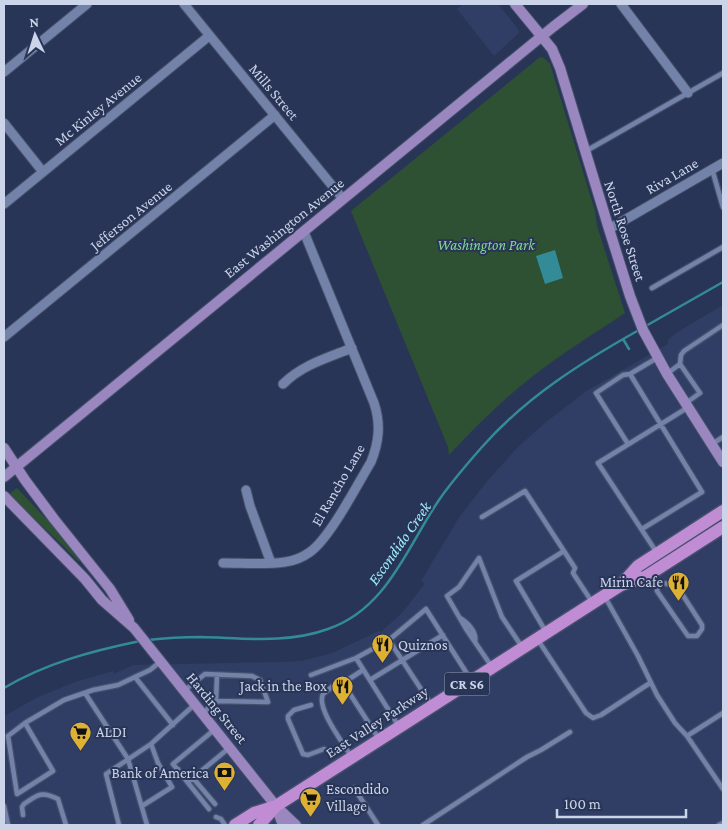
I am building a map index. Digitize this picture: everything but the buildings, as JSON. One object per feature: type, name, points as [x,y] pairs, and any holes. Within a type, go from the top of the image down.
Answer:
[{"type":"main road","name":"East Valley Parkway","points":[[621,585],[638,566],[723,511]]},
{"type":"main road","name":"East Valley Parkway","points":[[235,825],[254,813],[276,806],[621,585],[645,577],[655,577],[723,527]]},
{"type":"main road","name":"East Valley Parkway","points":[[260,825],[276,806]]},
{"type":"street","points":[[4,72],[87,4]]},
{"type":"street","name":"Mills Street","points":[[184,4],[343,199]]},
{"type":"street","name":"North Rose Street","points":[[515,4],[552,49],[560,68],[608,229],[636,312],[648,341],[723,462]]},
{"type":"street","name":"East Washington Avenue","points":[[4,477],[541,36],[583,4]]},
{"type":"street","points":[[621,4],[688,93]]},
{"type":"street","name":"Mc Kinley Avenue","points":[[4,204],[209,36]]},
{"type":"street","name":"Jefferson Avenue","points":[[4,337],[275,115]]},
{"type":"street","points":[[4,123],[43,172]]},
{"type":"street","name":"Riva Lane","points":[[608,229],[723,162]]},
{"type":"street","name":"El Rancho Lane","points":[[223,563],[285,562],[297,559],[310,552],[320,543],[370,464],[375,450],[379,429],[377,412],[304,232]]},
{"type":"street","points":[[283,384],[293,374],[306,366],[352,348]]},
{"type":"street","name":"Harding Street","points":[[4,448],[54,519],[110,588],[134,628],[276,806]]},
{"type":"street","points":[[246,490],[271,563]]},
{"type":"street","name":"Harding Street","points":[[4,496],[85,579],[102,600],[134,628]]},
{"type":"street","points":[[276,806],[283,825]]},
{"type":"street","points":[[276,806],[296,825]]},
{"type":"lane","points":[[584,152],[723,72]]},
{"type":"lane","points":[[712,170],[723,207]]},
{"type":"lane","points":[[652,288],[723,247]]},
{"type":"lane","points":[[657,554],[598,463],[660,425],[700,393],[680,364],[681,355],[684,351],[723,325]]},
{"type":"lane","points":[[628,444],[596,393],[658,357]]},
{"type":"lane","points":[[667,374],[680,364]]},
{"type":"lane","points":[[630,374],[702,492],[642,529]]},
{"type":"lane","points":[[712,444],[723,437]]},
{"type":"lane","points":[[482,517],[525,490],[575,568],[572,574],[592,603]]},
{"type":"lane","points":[[564,550],[516,581],[542,636],[586,713],[593,718],[600,715],[650,683]]},
{"type":"lane","points":[[492,668],[447,596],[460,587],[479,558],[502,617],[522,648]]},
{"type":"lane","points":[[655,577],[677,586],[702,625],[697,636],[688,636],[657,590],[655,577]]},
{"type":"lane","points":[[604,596],[638,656],[650,683],[675,724],[688,736],[723,789]]},
{"type":"lane","points":[[311,675],[356,658],[389,640],[426,609],[472,681]]},
{"type":"lane","points":[[370,680],[443,635]]},
{"type":"lane","points":[[389,640],[432,706]]},
{"type":"lane","points":[[356,658],[400,727]]},
{"type":"lane","points":[[25,723],[53,770],[17,794],[8,736],[25,723],[64,700],[118,685],[150,670],[159,659]]},
{"type":"lane","points":[[352,758],[326,716],[321,700],[323,694],[363,670]]},
{"type":"lane","points":[[184,690],[205,674],[252,676],[260,680],[268,702],[216,701],[202,713]]},
{"type":"lane","points":[[216,675],[216,701]]},
{"type":"lane","points":[[135,677],[172,725]]},
{"type":"lane","points":[[343,683],[380,740]]},
{"type":"lane","points":[[85,693],[128,759],[147,825]]},
{"type":"lane","points":[[119,825],[106,774],[151,744],[195,704]]},
{"type":"lane","points":[[311,705],[291,711],[288,718],[303,754],[308,755],[324,749]]},
{"type":"lane","points":[[688,736],[723,713]]},
{"type":"lane","points":[[209,809],[173,764],[215,729]]},
{"type":"lane","points":[[423,825],[527,757],[570,732]]},
{"type":"lane","points":[[142,806],[172,787],[158,764],[151,744]]},
{"type":"lane","points":[[188,782],[230,748]]},
{"type":"lane","points":[[166,777],[178,769]]},
{"type":"lane","points":[[193,778],[215,804]]},
{"type":"lane","points":[[354,788],[378,825]]},
{"type":"lane","points":[[23,815],[22,807],[24,804],[42,794],[48,794],[58,799],[66,825]]},
{"type":"lane","points":[[4,806],[8,825]]},
{"type":"lane","points":[[221,813],[218,818],[225,825]]},
{"type":"lane","points":[[719,825],[723,823]]},
{"type":"shaded area","points":[[463,4],[498,4],[519,30],[518,34],[494,56],[457,9]]},
{"type":"shaded area","points":[[555,250],[563,278],[545,284],[536,256]]},
{"type":"shaded area","points":[[723,305],[723,825],[4,825],[4,716],[36,698],[75,682],[113,671],[114,674],[133,665],[302,661],[332,653],[379,631],[381,632],[402,613],[420,590],[425,583],[421,581],[460,516],[488,480],[517,448],[546,422],[588,390],[668,344],[668,340],[676,333]]},
{"type":"green space","name":"Washington Park","points":[[540,57],[550,64],[595,211],[597,226],[625,313],[555,359],[522,385],[489,414],[449,455],[448,447],[351,211]]},
{"type":"green space","points":[[17,488],[67,541],[81,560],[78,561],[9,494]]},
{"type":"waterway","name":"Escondido Creek","points":[[644,327],[723,282]]},
{"type":"waterway","name":"Escondido Creek","points":[[148,640],[194,637],[249,639],[297,637],[313,634],[348,620],[366,607],[381,592],[394,575],[444,493],[465,466],[499,429],[536,396],[576,368],[639,330]]},
{"type":"waterway","points":[[623,339],[629,349]]},
{"type":"waterway","name":"Escondido Creek","points":[[4,688],[20,679],[70,659],[140,641]]},
{"type":"place","name":"Mirin Cafe","points":[[679,601]]},
{"type":"place","name":"Quiznos","points":[[382,664]]},
{"type":"place","name":"Jack in the Box","points":[[343,705]]},
{"type":"place","name":"ALDI","points":[[80,751]]},
{"type":"place","name":"Bank of America","points":[[225,792]]},
{"type":"place","name":"Escondido Village","points":[[310,817]]}]
